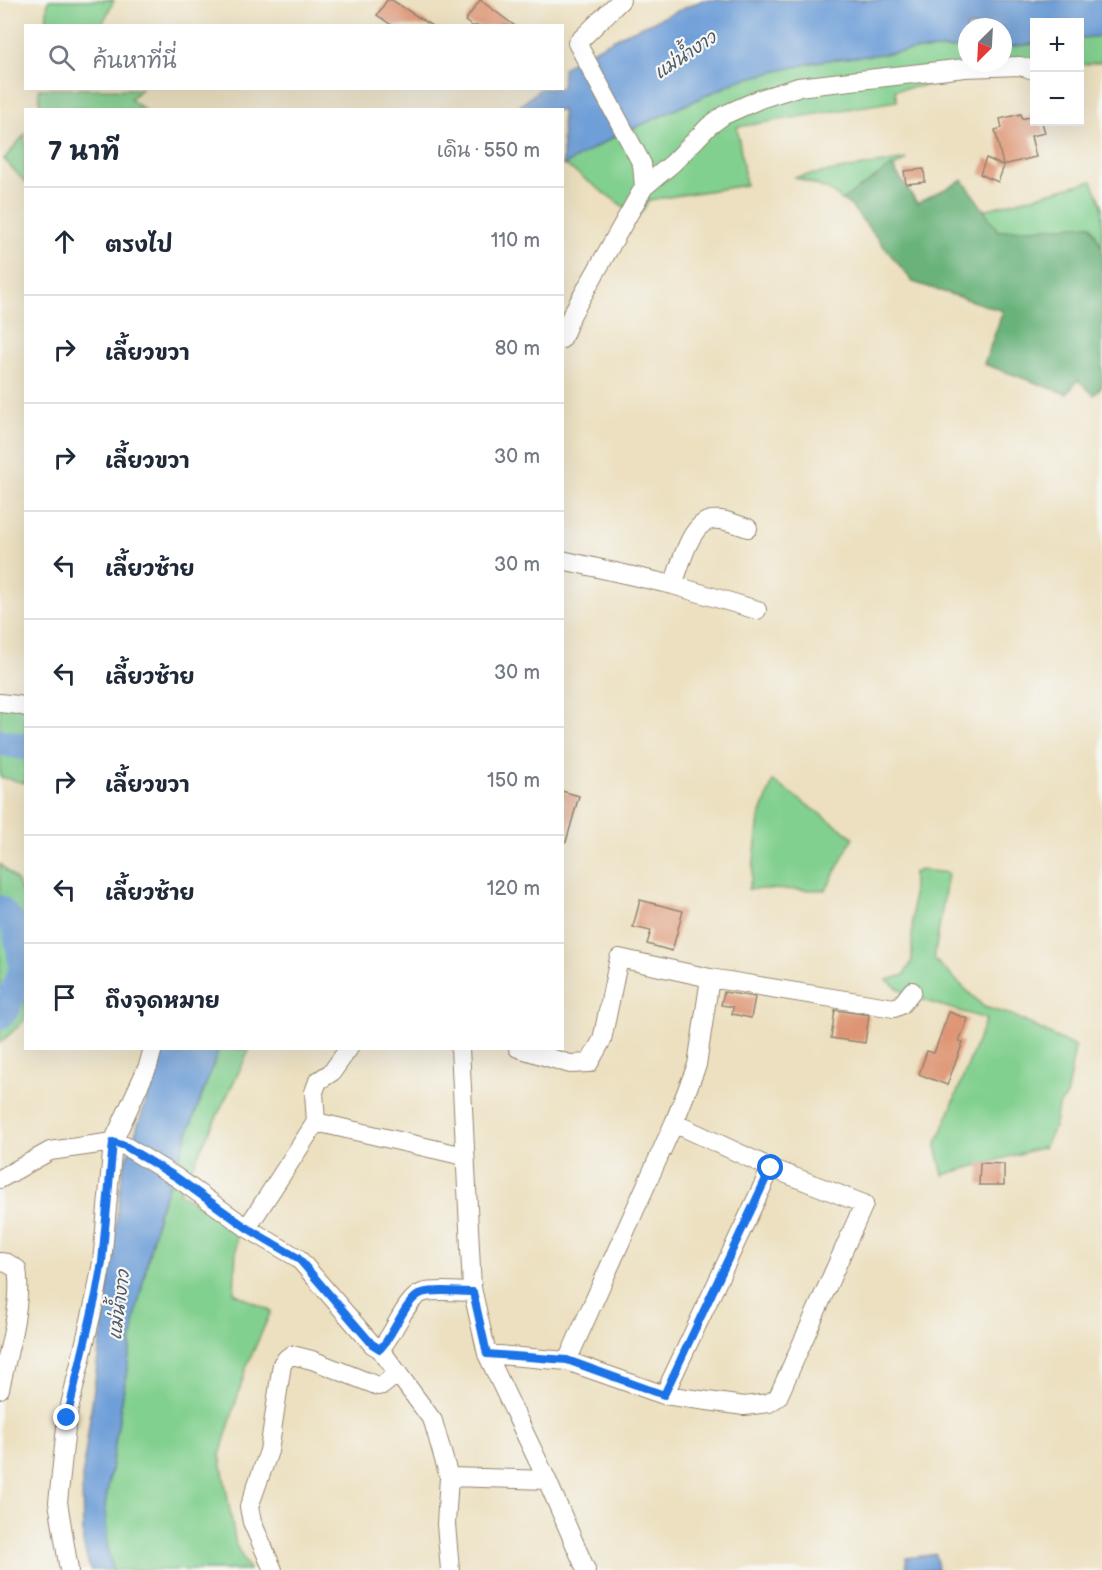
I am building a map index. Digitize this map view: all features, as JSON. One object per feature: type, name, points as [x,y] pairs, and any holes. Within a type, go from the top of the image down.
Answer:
[{"type":"street","points":[[636,0],[613,2],[577,44],[642,164],[644,187]]},
{"type":"street","points":[[564,334],[572,314],[644,187],[673,164],[709,126],[724,115],[760,99],[798,87],[965,68],[1020,66],[1030,68]]},
{"type":"street","points":[[673,585],[695,530],[702,522],[722,520],[748,528]]},
{"type":"street","points":[[564,560],[673,585],[757,610]]},
{"type":"street","points":[[0,703],[24,706]]},
{"type":"street","points":[[524,1050],[570,1065],[589,1063],[602,1040],[619,958],[710,978],[894,1008],[901,1005],[912,991]]},
{"type":"street","points":[[567,1360],[674,1123],[697,1065],[710,978]]},
{"type":"street","points":[[69,1570],[58,1502],[67,1418],[96,1295],[119,1144],[152,1050]]},
{"type":"street","points":[[247,1228],[316,1122],[314,1092],[318,1081],[332,1072],[348,1050]]},
{"type":"street","points":[[460,1050],[473,1292],[487,1354],[547,1480],[586,1570]]},
{"type":"street","points":[[316,1122],[464,1156]]},
{"type":"street","points":[[487,1354],[567,1360],[664,1395],[744,1406],[769,1403],[778,1397],[864,1204],[771,1168],[674,1123]]},
{"type":"street","points":[[0,1179],[50,1151],[119,1144],[176,1177],[247,1228],[298,1258],[372,1344],[380,1349],[433,1421],[448,1477],[446,1524],[450,1570]]},
{"type":"street","points":[[664,1395],[771,1168]]},
{"type":"street","points":[[0,1262],[17,1269],[20,1282],[0,1389]]},
{"type":"street","points":[[380,1349],[388,1341],[413,1297],[424,1292],[473,1292]]},
{"type":"street","points":[[273,1570],[252,1522],[249,1507],[269,1452],[282,1364],[292,1355],[312,1360],[378,1386],[383,1385],[398,1373]]},
{"type":"street","points":[[448,1477],[547,1480]]},
{"type":"green space","points":[[48,0],[114,0],[102,24],[46,24]]},
{"type":"green space","points":[[1102,36],[1102,62],[1084,64],[1084,38]]},
{"type":"green space","points":[[1030,44],[1030,76],[1018,72],[895,90],[897,101],[737,127],[746,185],[649,200],[638,217],[564,164],[610,139],[740,80],[820,61],[916,50],[958,48],[958,72],[1012,72],[1012,46]]},
{"type":"green space","points":[[39,90],[140,90],[130,99],[143,108],[40,108]]},
{"type":"green space","points":[[24,135],[24,181],[4,159]]},
{"type":"green space","points":[[907,159],[842,200],[829,190],[795,177]]},
{"type":"green space","points":[[892,166],[917,203],[963,180],[998,231],[1091,225],[1102,248],[1102,386],[1094,395],[1078,380],[1067,394],[984,364],[1003,311],[913,282],[851,206],[842,200]]},
{"type":"green space","points":[[1092,181],[1102,205],[1102,248],[1091,225],[998,231],[984,210]]},
{"type":"green space","points":[[0,697],[24,701],[24,783],[0,777]]},
{"type":"green space","points":[[773,781],[853,837],[826,890],[748,889],[752,877],[759,819]]},
{"type":"green space","points":[[0,864],[16,880],[24,898],[24,1021],[0,1043]]},
{"type":"green space","points":[[921,870],[948,873],[934,959],[984,1007],[1012,1015],[1075,1047],[1066,1097],[1058,1107],[1054,1128],[1044,1147],[943,1175],[936,1146],[986,1019],[909,996],[887,980],[904,975],[912,961],[913,873]]},
{"type":"green space","points":[[219,1050],[250,1050],[179,1193],[237,1227],[234,1293],[271,1311],[246,1368],[220,1455],[236,1545],[249,1570],[113,1570],[108,1552],[105,1506],[136,1313],[158,1214]]},
{"type":"water","name":"แม่น้ำงาว","points":[[703,0],[1102,0],[1102,36],[1084,38],[1084,18],[1030,18],[1030,44],[1012,46],[1012,18],[958,18],[958,48],[916,50],[820,61],[740,80],[610,139],[564,165],[564,108],[517,108],[539,90],[564,90],[564,68],[571,62],[624,34]]},
{"type":"water","name":"แม่น้ำงาว","points":[[164,1050],[219,1050],[158,1214],[136,1313],[105,1506],[108,1552],[113,1570],[90,1570],[83,1543],[82,1478],[123,1169]]},
{"type":"water","points":[[936,1554],[938,1570],[907,1570],[906,1558]]},
{"type":"building","points":[[387,0],[392,0],[429,24],[390,24],[377,15]]},
{"type":"building","points":[[480,0],[512,24],[469,24],[465,21]]},
{"type":"building","points":[[1021,114],[1022,119],[1030,117],[1030,126],[1043,126],[1045,133],[1031,136],[1036,157],[1003,165],[995,130],[1002,128],[1000,119]]},
{"type":"building","points":[[986,158],[1004,166],[998,182],[980,174]]},
{"type":"building","points":[[924,169],[925,182],[906,184],[904,171]]},
{"type":"building","points":[[564,792],[579,796],[566,842],[564,842]]},
{"type":"building","points":[[640,900],[683,911],[672,951],[647,944],[651,931],[633,927]]},
{"type":"building","points":[[724,992],[755,997],[751,1018],[732,1014],[733,1007],[721,1005]]},
{"type":"building","points":[[835,1010],[869,1015],[865,1043],[831,1038]]},
{"type":"building","points":[[949,1012],[968,1019],[959,1041],[963,1042],[947,1085],[919,1074],[927,1051],[934,1053]]},
{"type":"building","points":[[980,1163],[1004,1164],[1004,1185],[979,1185]]},
{"type":"waterway","points":[[0,742],[24,747]]},
{"type":"waterway","points":[[0,909],[15,926],[23,968],[7,1008],[0,1016]]},
{"type":"route","points":[[67,1418],[102,1262],[113,1142],[125,1146],[176,1177],[247,1228],[298,1258],[372,1344],[380,1349],[388,1341],[413,1297],[424,1292],[473,1292],[487,1354],[567,1360],[664,1395],[771,1168]]}]
